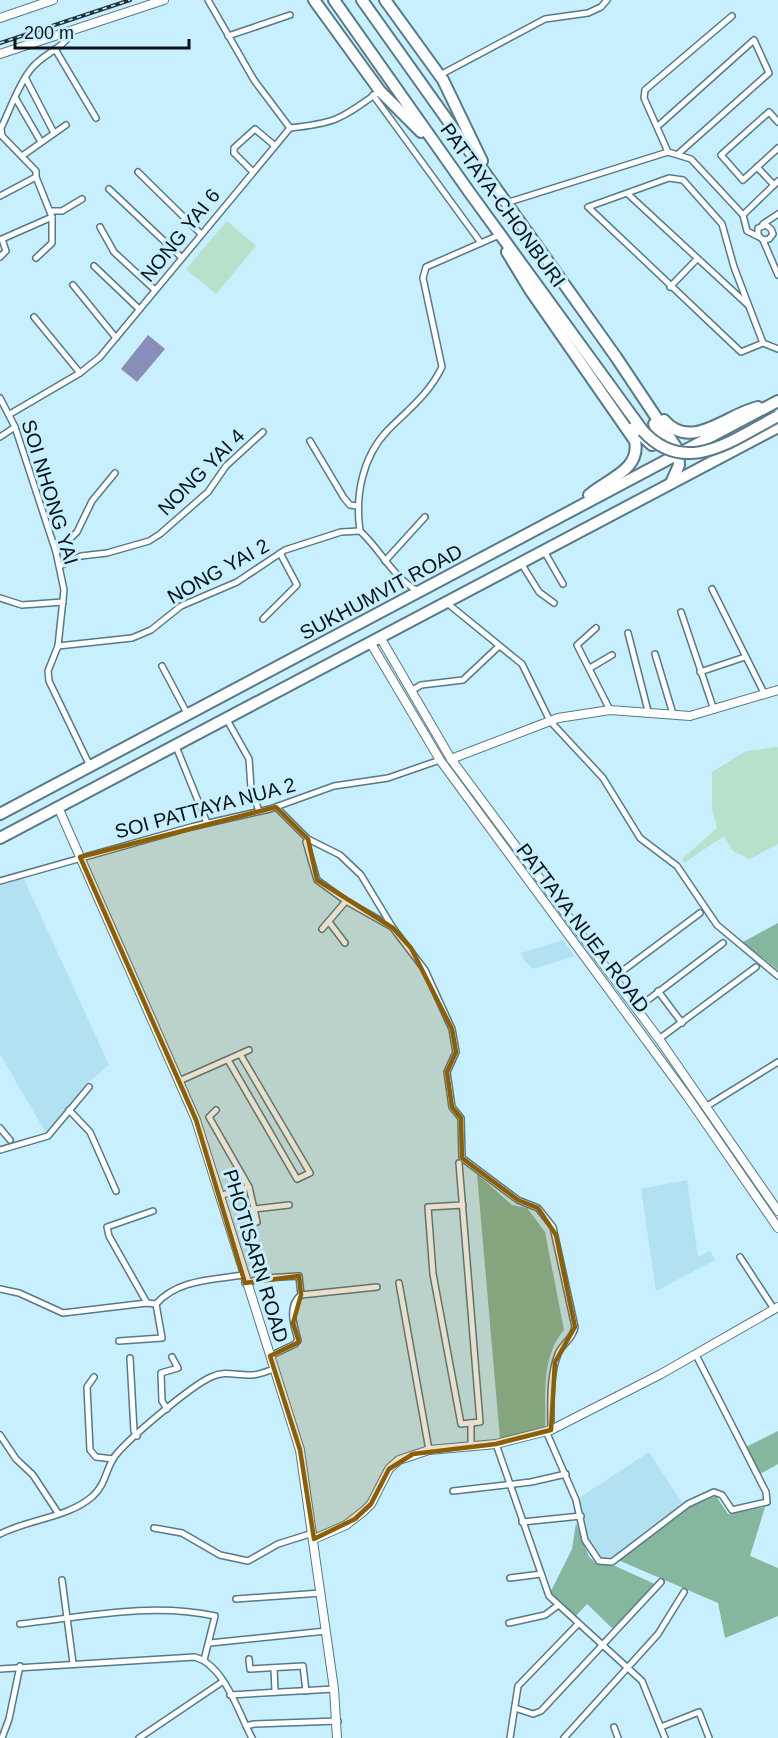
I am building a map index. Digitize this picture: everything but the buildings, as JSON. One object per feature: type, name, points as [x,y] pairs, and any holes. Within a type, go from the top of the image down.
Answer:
[{"type":"highway","name":"PATTAYA-CHONBURI","points":[[334,0],[470,193],[643,431],[653,441],[676,452],[703,453],[778,416]]},
{"type":"highway","points":[[362,0],[616,357],[666,423],[685,434],[703,432],[738,412],[778,401]]},
{"type":"highway","points":[[386,0],[440,75],[494,185]]},
{"type":"highway","points":[[316,3],[376,93],[442,153]]},
{"type":"highway","points":[[470,193],[530,290],[613,405],[635,441],[636,453],[633,461],[570,511]]},
{"type":"highway","points":[[613,405],[647,444],[658,442],[660,433],[616,357]]},
{"type":"highway","points":[[616,357],[679,453],[679,465],[671,483]]},
{"type":"highway","name":"SUKHUMVIT ROAD","points":[[0,814],[778,401]]},
{"type":"highway","name":"SUKHUMVIT ROAD","points":[[0,838],[778,427]]},
{"type":"highway","points":[[499,549],[496,562],[502,569],[510,568]]},
{"type":"highway","points":[[365,621],[375,639]]},
{"type":"highway","points":[[233,691],[243,691],[250,695],[243,709]]},
{"type":"street","points":[[0,18],[53,0]]},
{"type":"street","points":[[0,54],[164,0]]},
{"type":"street","points":[[208,0],[254,80],[290,128],[325,124],[341,119],[376,93],[481,243]]},
{"type":"street","points":[[440,75],[545,19],[588,13],[601,7],[607,0]]},
{"type":"street","points":[[228,36],[290,15]]},
{"type":"street","points":[[668,152],[644,98],[645,90],[732,16]]},
{"type":"street","points":[[36,258],[52,243],[51,214],[36,177],[36,171],[0,132],[34,66],[64,44],[72,31]]},
{"type":"street","points":[[658,126],[754,40],[769,73],[678,154]]},
{"type":"street","points":[[56,49],[96,118]]},
{"type":"street","points":[[26,79],[54,133]]},
{"type":"street","points":[[16,99],[41,142]]},
{"type":"street","points":[[778,122],[769,112],[721,155],[743,180],[778,148]]},
{"type":"street","points":[[22,156],[66,125]]},
{"type":"street","name":"NONG YAI 6","points":[[10,414],[80,373],[100,357],[200,233],[290,128]]},
{"type":"street","points":[[252,171],[234,153],[234,148],[255,129],[274,145]]},
{"type":"street","points":[[506,203],[668,152],[691,159],[742,215],[747,231],[761,239],[769,240],[778,226]]},
{"type":"street","points":[[742,215],[776,183],[757,167]]},
{"type":"street","points":[[138,172],[200,233]]},
{"type":"street","points":[[0,196],[36,177]]},
{"type":"street","points":[[763,343],[741,352],[588,207],[669,178],[682,180],[722,224],[748,306],[763,343],[778,350]]},
{"type":"street","points":[[110,189],[181,257]]},
{"type":"street","points":[[628,194],[748,306]]},
{"type":"street","points":[[0,257],[6,248],[2,238],[62,211],[82,199]]},
{"type":"street","points":[[778,214],[757,231],[778,275]]},
{"type":"street","points":[[762,225],[769,226],[773,232]]},
{"type":"street","points":[[100,227],[114,252],[155,290]]},
{"type":"street","points":[[420,591],[398,576],[373,543],[360,531],[357,506],[367,462],[376,444],[387,431],[418,404],[442,367],[423,278],[426,267],[497,237]]},
{"type":"street","points":[[670,286],[697,259]]},
{"type":"street","points":[[94,266],[139,309]]},
{"type":"street","points":[[73,285],[116,338]]},
{"type":"street","points":[[34,317],[80,373]]},
{"type":"street","name":"SOI NHONG YAI","points":[[0,398],[15,427],[60,566],[64,590],[63,602],[58,646],[50,662],[49,681],[90,766]]},
{"type":"street","points":[[0,437],[15,427]]},
{"type":"street","name":"NONG YAI 4","points":[[60,566],[81,556],[107,553],[149,540],[160,534],[208,492],[226,466],[263,432]]},
{"type":"street","points":[[310,441],[344,498],[350,506],[357,506]]},
{"type":"street","points":[[56,552],[77,532],[92,501],[116,473]]},
{"type":"street","points":[[385,561],[425,517]]},
{"type":"street","name":"NONG YAI 2","points":[[58,646],[132,638],[151,630],[181,606],[237,582],[280,553],[323,537],[360,531]]},
{"type":"street","points":[[544,551],[563,584]]},
{"type":"street","points":[[263,619],[297,585],[280,553]]},
{"type":"street","points":[[521,563],[539,592],[554,603]]},
{"type":"street","points":[[712,589],[764,693]]},
{"type":"street","points":[[0,598],[22,605],[63,602]]},
{"type":"street","points":[[445,602],[498,647],[522,664],[549,721],[603,778],[640,838],[677,866],[717,925],[778,976]]},
{"type":"street","points":[[681,612],[714,710]]},
{"type":"street","points":[[596,628],[577,645],[610,710]]},
{"type":"street","points":[[628,633],[648,711]]},
{"type":"street","name":"PATTAYA NUEA ROAD","points":[[375,639],[411,691],[451,759],[659,1039],[778,1211]]},
{"type":"street","name":"PATTAYA NUEA ROAD","points":[[375,639],[440,760],[687,1096],[778,1228]]},
{"type":"street","points":[[411,691],[421,685],[463,680],[498,647]]},
{"type":"street","points":[[655,654],[673,714]]},
{"type":"street","points":[[590,668],[612,655]]},
{"type":"street","points":[[700,672],[746,657]]},
{"type":"street","points":[[162,666],[188,715]]},
{"type":"street","points":[[451,759],[549,721],[610,710],[648,711],[690,716],[778,690]]},
{"type":"street","points":[[226,718],[249,759],[251,788],[259,811]]},
{"type":"street","points":[[175,744],[207,823]]},
{"type":"street","name":"SOI PATTAYA NUA 2","points":[[0,882],[80,856],[276,807],[334,786],[373,782],[440,760]]},
{"type":"street","name":"PHOTISARN ROAD","points":[[58,807],[196,1120],[244,1279],[300,1450],[334,1689],[338,1721],[337,1738]]},
{"type":"street","points":[[276,807],[308,839],[340,855],[361,875],[393,928],[425,970],[452,1029],[456,1052],[447,1072],[452,1107],[461,1118],[462,1158],[518,1200],[538,1208],[556,1235],[575,1327],[574,1333],[559,1351],[555,1362],[548,1430],[581,1516],[585,1540],[599,1561],[612,1562],[688,1504],[714,1492],[722,1495],[732,1510],[767,1502],[766,1492],[696,1355]]},
{"type":"street","points":[[308,839],[306,842],[317,880],[346,901],[393,928]]},
{"type":"street","points":[[322,929],[346,901]]},
{"type":"street","points":[[613,978],[700,913]]},
{"type":"street","points":[[329,922],[345,943]]},
{"type":"street","points":[[636,1009],[723,943]]},
{"type":"street","points":[[659,1039],[756,967]]},
{"type":"street","points":[[658,992],[682,1023]]},
{"type":"street","points":[[179,1082],[249,1050]]},
{"type":"street","points":[[228,1060],[297,1179],[310,1173],[240,1054]]},
{"type":"street","points":[[707,1106],[778,1062]]},
{"type":"street","points":[[0,1150],[48,1136],[89,1087]]},
{"type":"street","points":[[69,1110],[90,1132],[116,1191]]},
{"type":"street","points":[[216,1110],[209,1117],[249,1187],[257,1222]]},
{"type":"street","points":[[0,1128],[10,1140]]},
{"type":"street","points":[[459,1163],[463,1205],[480,1422],[471,1424],[461,1424],[433,1274],[428,1207],[463,1205]]},
{"type":"street","points":[[219,1196],[249,1187]]},
{"type":"street","points":[[254,1209],[289,1205]]},
{"type":"street","points":[[147,1303],[109,1236],[107,1227],[153,1211]]},
{"type":"street","points":[[154,1528],[182,1533],[220,1555],[248,1561],[278,1544],[314,1536],[346,1525],[371,1504],[389,1469],[399,1460],[429,1450],[496,1444],[548,1430],[696,1355],[776,1308],[740,1257]]},
{"type":"street","points":[[156,1304],[166,1294],[183,1285],[244,1279],[299,1276],[301,1295]]},
{"type":"street","points":[[399,1283],[429,1450]]},
{"type":"street","points":[[270,1356],[295,1344],[298,1340],[292,1311],[301,1295],[377,1287]]},
{"type":"street","points":[[0,1289],[19,1293],[63,1313],[147,1303],[156,1304]]},
{"type":"street","points":[[119,1341],[162,1338],[156,1304]]},
{"type":"street","points":[[166,1410],[162,1401],[161,1373],[178,1368],[172,1357]]},
{"type":"street","points":[[130,1358],[134,1431],[137,1436]]},
{"type":"street","points":[[0,1534],[58,1513],[93,1496],[103,1485],[113,1459],[166,1410],[217,1374],[226,1372],[253,1375],[274,1369]]},
{"type":"street","points":[[94,1377],[87,1388],[90,1450],[96,1458],[113,1459]]},
{"type":"street","points":[[471,1424],[471,1446]]},
{"type":"street","points":[[0,1435],[16,1459],[33,1475],[58,1513]]},
{"type":"street","points":[[496,1444],[549,1596],[557,1606],[627,1666],[645,1685],[665,1738]]},
{"type":"street","points":[[453,1491],[554,1479],[566,1474]]},
{"type":"street","points":[[522,1522],[581,1516]]},
{"type":"street","points":[[510,1578],[541,1574]]},
{"type":"street","points":[[62,1580],[73,1663]]},
{"type":"street","points":[[515,1708],[533,1714],[541,1711],[661,1582]]},
{"type":"street","points":[[564,1738],[658,1634],[684,1592]]},
{"type":"street","points":[[236,1599],[321,1593]]},
{"type":"street","points":[[509,1623],[545,1615],[557,1606]]},
{"type":"street","points":[[20,1624],[166,1610],[202,1613],[215,1616],[204,1660]]},
{"type":"street","points":[[510,1738],[518,1686],[578,1624]]},
{"type":"street","points":[[210,1643],[326,1631]]},
{"type":"street","points":[[0,1669],[195,1657],[204,1660],[216,1669],[252,1738]]},
{"type":"street","points":[[249,1659],[250,1669],[303,1666],[306,1691]]},
{"type":"street","points":[[2,1738],[9,1719],[20,1666]]},
{"type":"street","points":[[274,1668],[275,1692]]},
{"type":"street","points":[[140,1738],[222,1682]]},
{"type":"street","points":[[230,1695],[334,1689]]},
{"type":"street","points":[[661,1727],[699,1712],[709,1738]]},
{"type":"street","points":[[0,1718],[9,1719]]},
{"type":"street","points":[[246,1726],[338,1721]]},
{"type":"street","points":[[614,1728],[618,1738]]},
{"type":"highlighted area","points":[[276,807],[308,839],[317,880],[393,928],[411,948],[452,1029],[456,1052],[447,1072],[452,1107],[461,1118],[462,1158],[518,1200],[538,1208],[556,1235],[575,1327],[555,1362],[551,1430],[496,1444],[413,1454],[389,1469],[371,1504],[355,1519],[314,1539],[300,1450],[270,1356],[299,1342],[293,1323],[301,1295],[299,1276],[245,1283],[196,1120],[80,857]]},
{"type":"shaded area","points":[[148,335],[165,349],[137,382],[121,369]]},
{"type":"shaded area","points":[[22,875],[109,1065],[85,1085],[46,1133],[0,1054],[0,884]]},
{"type":"shaded area","points":[[563,940],[575,956],[533,969],[523,959],[521,953]]},
{"type":"shaded area","points":[[687,1180],[698,1257],[710,1251],[715,1260],[656,1291],[641,1189]]},
{"type":"shaded area","points":[[649,1452],[682,1503],[609,1559],[600,1558],[586,1534],[579,1498]]},
{"type":"green space","points":[[227,221],[256,246],[216,294],[186,269]]},
{"type":"green space","points":[[778,747],[778,844],[750,859],[733,851],[724,836],[684,863],[682,859],[717,828],[712,808],[712,772],[746,751]]},
{"type":"green space","points":[[778,923],[778,970],[743,942]]},
{"type":"green space","points":[[477,1174],[512,1205],[527,1208],[545,1232],[564,1330],[551,1352],[548,1364],[545,1389],[545,1427],[500,1439]]},
{"type":"green space","points":[[778,1431],[778,1464],[760,1474],[746,1447]]},
{"type":"green space","points":[[716,1496],[728,1514],[765,1507],[750,1556],[778,1568],[778,1616],[725,1638],[718,1603],[618,1560],[690,1507]]},
{"type":"green space","points":[[576,1523],[589,1557],[597,1564],[615,1566],[657,1585],[614,1630],[587,1604],[575,1617],[550,1593],[572,1549]]},
{"type":"railway","points":[[0,43],[130,0]]}]
